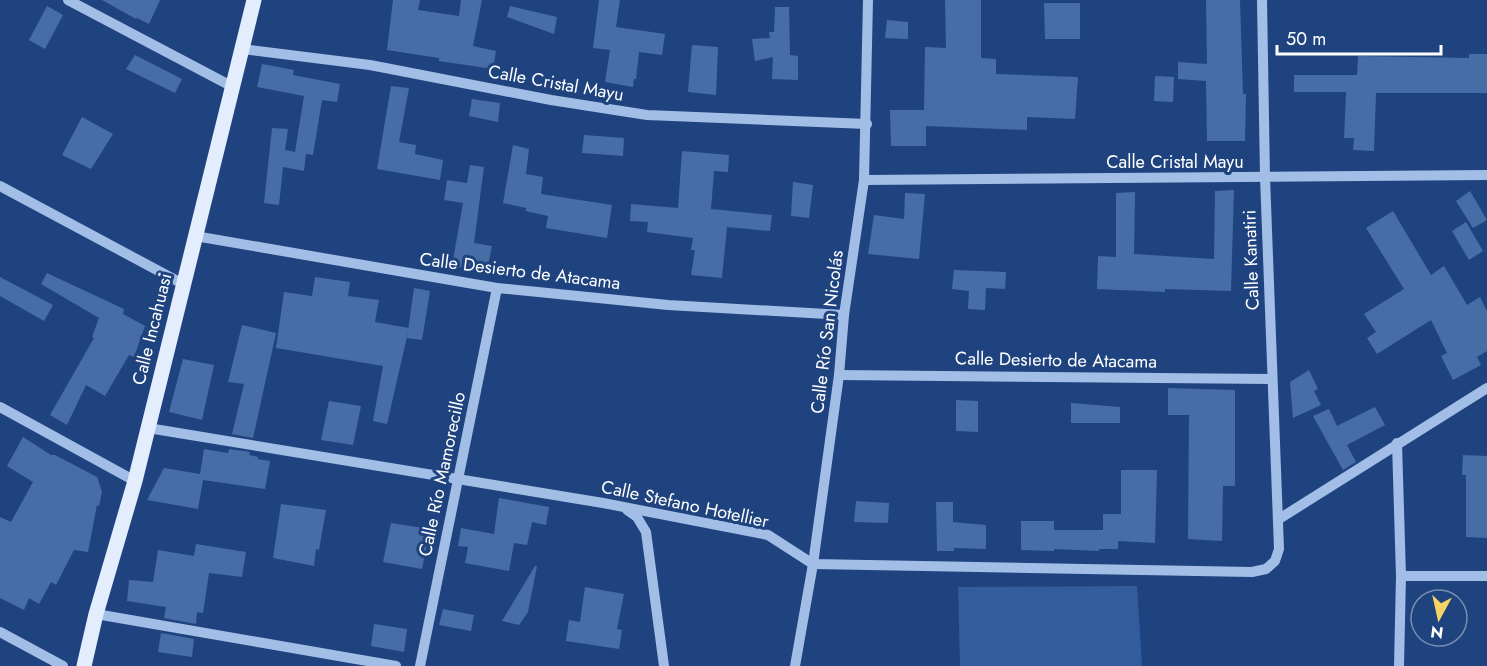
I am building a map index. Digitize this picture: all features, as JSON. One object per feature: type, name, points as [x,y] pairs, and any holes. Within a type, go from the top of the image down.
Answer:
[{"type":"main road","name":"Calle Incahuasi","points":[[84,666],[96,614],[135,481],[254,0]]},
{"type":"street","points":[[68,0],[233,87]]},
{"type":"street","name":"Calle Río San Nicolás","points":[[795,666],[813,564],[840,375],[844,315],[864,180],[868,0]]},
{"type":"street","name":"Calle Kanatiri","points":[[1262,0],[1265,177],[1279,519]]},
{"type":"street","name":"Calle Cristal Mayu","points":[[242,49],[370,65],[551,100],[647,115],[867,124]]},
{"type":"street","name":"Calle Cristal Mayu","points":[[864,180],[1487,175]]},
{"type":"street","points":[[0,186],[183,284]]},
{"type":"street","name":"Calle Desierto de Atacama","points":[[195,236],[497,288],[668,305],[844,315]]},
{"type":"street","name":"Calle Río Mamorecillo","points":[[420,666],[497,288]]},
{"type":"street","name":"Calle Desierto de Atacama","points":[[840,375],[1272,379]]},
{"type":"street","points":[[813,564],[1252,572],[1266,569],[1275,561],[1279,549],[1279,519],[1487,388]]},
{"type":"street","points":[[0,407],[135,481]]},
{"type":"street","name":"Calle Stefano Hotellier","points":[[148,428],[458,479],[768,535],[813,564]]},
{"type":"street","points":[[1398,443],[1401,576],[1399,666]]},
{"type":"street","points":[[624,508],[638,517],[646,532],[664,666]]},
{"type":"street","points":[[1401,576],[1487,576]]},
{"type":"street","points":[[96,614],[396,666]]},
{"type":"street","points":[[0,632],[63,666]]},
{"type":"shaded area","points":[[1137,586],[1142,666],[960,666],[958,587]]},
{"type":"building","points":[[102,0],[160,0],[149,24]]},
{"type":"building","points":[[393,0],[420,0],[418,10],[459,16],[461,0],[482,0],[473,46],[496,51],[493,69],[387,50]]},
{"type":"building","points":[[599,0],[620,0],[616,27],[665,34],[662,55],[639,52],[633,87],[605,82],[610,50],[593,48]]},
{"type":"building","points":[[945,0],[981,0],[981,58],[996,59],[996,74],[1078,77],[1075,119],[1027,117],[1027,130],[926,126],[926,146],[891,146],[890,110],[924,110],[925,47],[946,48]]},
{"type":"building","points":[[1206,0],[1240,0],[1243,94],[1246,94],[1245,141],[1207,141],[1206,81],[1178,79],[1178,62],[1207,64]]},
{"type":"building","points":[[1044,3],[1080,3],[1080,39],[1045,39]]},
{"type":"building","points":[[47,6],[63,15],[45,49],[29,40]]},
{"type":"building","points":[[510,6],[557,17],[554,34],[507,17]]},
{"type":"building","points":[[775,7],[789,7],[790,55],[798,56],[798,80],[772,79],[773,57],[755,61],[752,39],[770,38],[769,32],[774,32]]},
{"type":"building","points":[[887,20],[908,22],[908,39],[885,38]]},
{"type":"building","points":[[692,45],[718,47],[716,95],[688,92]]},
{"type":"building","points":[[1469,54],[1487,54],[1487,93],[1376,93],[1374,151],[1353,150],[1354,138],[1344,138],[1346,92],[1294,92],[1294,75],[1357,75],[1358,56],[1469,58]]},
{"type":"building","points":[[135,55],[182,79],[175,93],[126,69]]},
{"type":"building","points":[[262,64],[294,70],[293,75],[340,84],[337,102],[322,100],[313,155],[306,154],[304,171],[283,167],[279,205],[264,203],[272,128],[288,129],[285,150],[295,152],[304,96],[257,87]]},
{"type":"building","points":[[1155,76],[1174,77],[1173,102],[1154,101]]},
{"type":"building","points":[[391,86],[409,88],[399,142],[416,145],[415,154],[443,160],[440,180],[377,169]]},
{"type":"building","points":[[472,99],[500,103],[498,122],[469,116]]},
{"type":"building","points":[[82,117],[113,134],[91,169],[62,155]]},
{"type":"building","points":[[584,135],[624,138],[623,156],[582,153]]},
{"type":"building","points":[[513,145],[529,149],[526,174],[543,177],[541,194],[612,205],[607,238],[546,228],[548,216],[503,203]]},
{"type":"building","points":[[682,151],[729,155],[728,172],[714,171],[711,209],[772,215],[770,231],[727,227],[722,278],[691,275],[695,250],[691,250],[693,238],[647,232],[648,222],[630,221],[631,204],[678,208]]},
{"type":"building","points":[[470,165],[484,167],[474,243],[492,246],[487,271],[452,266],[463,203],[444,200],[447,180],[467,183]]},
{"type":"building","points":[[793,182],[813,185],[809,218],[791,216]]},
{"type":"building","points":[[1234,190],[1231,291],[1165,289],[1165,292],[1097,289],[1098,256],[1116,257],[1116,193],[1135,192],[1134,254],[1214,259],[1215,191]]},
{"type":"building","points":[[1470,191],[1487,220],[1473,228],[1456,201]]},
{"type":"building","points":[[905,193],[925,194],[919,259],[868,254],[874,215],[904,219]]},
{"type":"building","points":[[1393,211],[1431,275],[1444,266],[1467,305],[1480,297],[1487,311],[1487,351],[1477,357],[1481,365],[1453,380],[1441,356],[1447,353],[1431,320],[1377,354],[1367,338],[1376,332],[1364,314],[1404,289],[1366,228]]},
{"type":"building","points":[[1466,222],[1483,251],[1469,260],[1452,231]]},
{"type":"building","points":[[954,270],[1006,272],[1005,289],[986,288],[985,310],[968,309],[969,291],[952,289]]},
{"type":"building","points":[[47,273],[124,309],[123,314],[145,326],[134,357],[129,355],[105,396],[86,385],[67,425],[50,415],[94,338],[92,337],[99,318],[41,284]]},
{"type":"building","points":[[0,277],[53,305],[44,321],[0,296]]},
{"type":"building","points":[[315,277],[350,282],[348,296],[379,300],[375,322],[409,328],[387,424],[373,421],[383,366],[276,348],[284,292],[312,296]]},
{"type":"building","points":[[414,288],[430,291],[422,340],[407,338]]},
{"type":"building","points":[[242,325],[276,333],[253,438],[232,434],[244,384],[228,382]]},
{"type":"building","points":[[183,359],[214,365],[202,420],[169,412]]},
{"type":"building","points":[[1309,370],[1318,389],[1314,391],[1321,405],[1293,418],[1290,382]]},
{"type":"building","points":[[1168,388],[1235,390],[1235,486],[1223,486],[1222,541],[1188,539],[1189,415],[1168,415]]},
{"type":"building","points":[[956,400],[978,401],[978,432],[956,431]]},
{"type":"building","points":[[329,401],[361,406],[353,445],[321,440]]},
{"type":"building","points":[[1071,403],[1120,407],[1120,423],[1071,423]]},
{"type":"building","points":[[1375,407],[1385,425],[1347,445],[1356,462],[1343,470],[1313,416],[1329,409],[1337,426]]},
{"type":"building","points":[[23,437],[51,455],[97,477],[102,492],[99,506],[97,505],[88,552],[74,550],[56,585],[51,582],[39,604],[29,598],[24,610],[0,598],[0,517],[11,522],[33,482],[7,466]]},
{"type":"building","points":[[204,449],[228,453],[229,449],[250,452],[249,455],[270,461],[265,489],[203,480],[198,509],[147,500],[164,468],[200,474]]},
{"type":"building","points":[[1463,455],[1487,456],[1487,538],[1466,537],[1466,475],[1462,475]]},
{"type":"building","points":[[1121,470],[1157,470],[1155,543],[1118,541],[1118,549],[1099,549],[1099,551],[1021,550],[1021,521],[1054,521],[1054,530],[1103,530],[1103,514],[1121,514]]},
{"type":"building","points":[[499,498],[549,507],[546,525],[532,522],[527,545],[514,543],[509,571],[465,563],[468,547],[458,546],[461,528],[494,534]]},
{"type":"building","points":[[856,501],[889,503],[888,523],[854,522]]},
{"type":"building","points":[[936,502],[953,502],[953,522],[986,525],[986,549],[954,548],[954,551],[937,551]]},
{"type":"building","points":[[281,504],[326,510],[314,566],[273,558]]},
{"type":"building","points":[[391,523],[430,529],[422,569],[383,562]]},
{"type":"building","points":[[196,544],[246,552],[242,577],[209,573],[203,613],[197,612],[196,624],[164,618],[166,607],[127,601],[129,580],[153,582],[158,550],[194,556]]},
{"type":"building","points":[[537,566],[528,612],[519,625],[502,621]]},
{"type":"building","points":[[585,587],[624,594],[617,629],[622,630],[619,649],[566,641],[569,620],[580,622]]},
{"type":"building","points":[[443,609],[474,615],[471,631],[439,625]]},
{"type":"building","points":[[374,624],[407,629],[404,652],[371,646]]},
{"type":"building","points":[[161,633],[194,639],[192,657],[158,652]]}]
